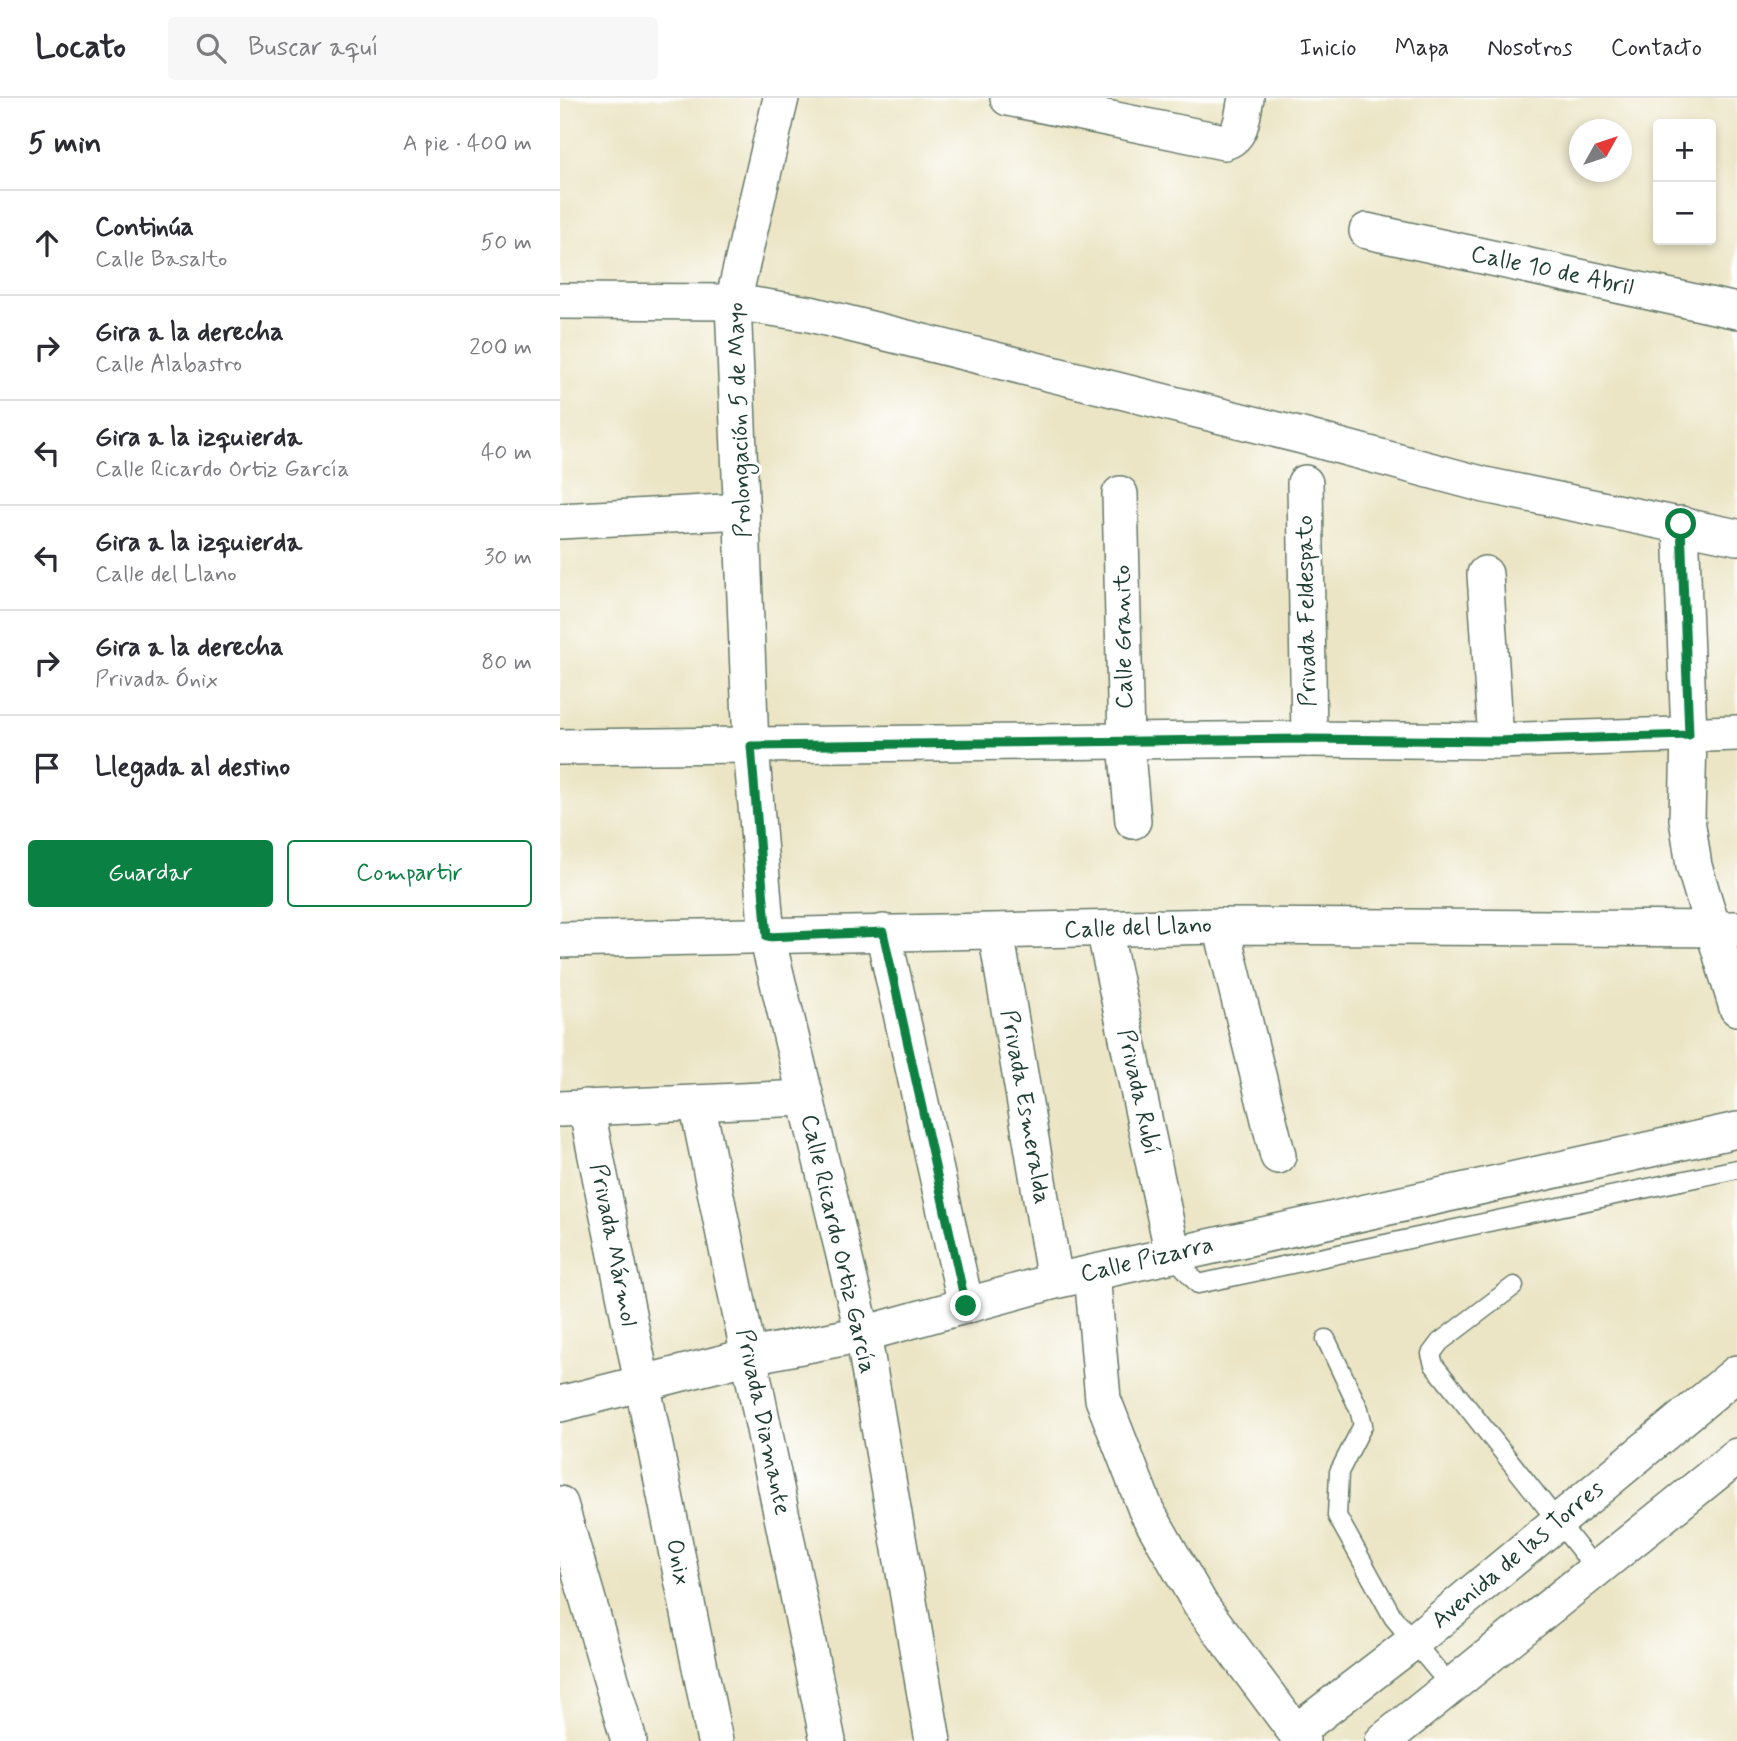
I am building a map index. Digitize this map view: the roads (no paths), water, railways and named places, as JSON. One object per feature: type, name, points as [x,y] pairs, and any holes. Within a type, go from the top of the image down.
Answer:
[{"type":"street","name":"Prolongación 5 de Mayo","points":[[751,746],[733,302],[781,98]]},
{"type":"street","points":[[1008,98],[1224,142],[1233,139],[1239,132],[1246,98]]},
{"type":"street","name":"Calle 10 de Abril","points":[[1367,231],[1737,311]]},
{"type":"street","points":[[560,301],[733,302],[810,314],[1302,436],[1485,485],[1737,537]]},
{"type":"street","name":"Privada Feldespato","points":[[1305,483],[1308,739]]},
{"type":"street","name":"Calle Granito","points":[[1120,494],[1126,742],[1133,821]]},
{"type":"street","points":[[560,521],[742,511]]},
{"type":"street","points":[[1681,524],[1689,735],[1687,819],[1694,866],[1726,930],[1737,1008]]},
{"type":"street","points":[[1485,574],[1496,741]]},
{"type":"street","points":[[560,747],[1308,739],[1496,741],[1737,733]]},
{"type":"street","name":"Calle Ricardo Ortiz García","points":[[751,746],[767,937],[863,1334],[933,1741]]},
{"type":"street","points":[[1221,926],[1278,1156]]},
{"type":"street","name":"Calle del Llano","points":[[560,940],[1221,926],[1726,930]]},
{"type":"street","name":"Privada Rubí","points":[[1104,929],[1172,1255]]},
{"type":"street","points":[[883,932],[966,1306]]},
{"type":"street","name":"Privada Esmeralda","points":[[996,932],[1055,1281]]},
{"type":"street","points":[[573,1108],[804,1098]]},
{"type":"street","name":"Privada Diamante","points":[[697,1103],[828,1741]]},
{"type":"street","name":"Privada Mármol","points":[[573,1108],[640,1384]]},
{"type":"street","name":"Calle Pizarra","points":[[560,1405],[750,1356],[863,1334],[1055,1281],[1172,1255],[1621,1175],[1737,1130]]},
{"type":"street","points":[[1092,1273],[1103,1399],[1146,1510],[1200,1604],[1299,1736]]},
{"type":"street","name":"Avenida de las Torres","points":[[1299,1736],[1737,1373]]},
{"type":"street","name":"Onix","points":[[640,1384],[715,1741]]},
{"type":"street","points":[[1383,1741],[1452,1689],[1737,1456]]},
{"type":"street","points":[[560,1504],[629,1741]]},
{"type":"lane","points":[[1621,1175],[1737,1169]]},
{"type":"lane","points":[[1514,1286],[1440,1342],[1431,1354],[1434,1365],[1597,1571]]},
{"type":"lane","points":[[1326,1339],[1359,1409],[1363,1425],[1339,1472],[1337,1516],[1393,1617],[1452,1689]]}]
